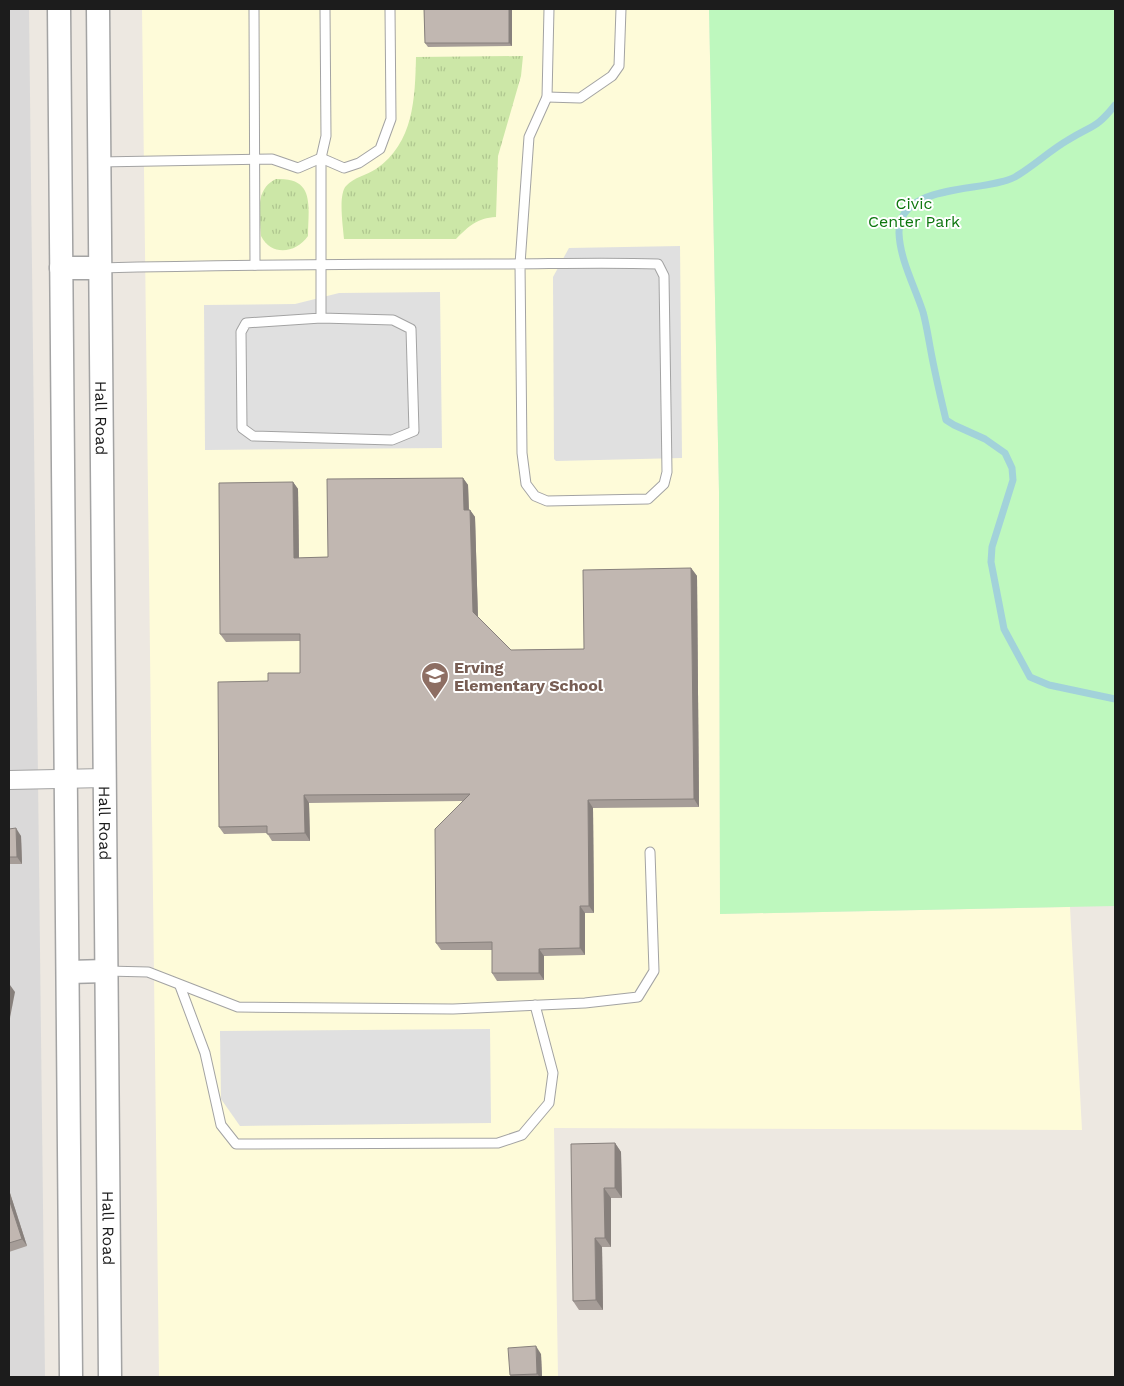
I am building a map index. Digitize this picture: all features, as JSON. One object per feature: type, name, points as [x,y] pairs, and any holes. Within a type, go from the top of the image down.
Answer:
[{"type":"street","points":[[59,9],[71,1377]]},
{"type":"street","name":"Hall Road","points":[[98,9],[110,1377]]},
{"type":"street","points":[[61,268],[100,268]]},
{"type":"street","points":[[9,780],[105,778]]},
{"type":"street","points":[[68,972],[107,971]]},
{"type":"lane","points":[[254,9],[253,159],[255,265]]},
{"type":"lane","points":[[321,318],[321,158],[326,136],[324,9]]},
{"type":"lane","points":[[99,162],[272,159],[298,168],[321,158],[344,168],[359,163],[380,149],[391,119],[390,9]]},
{"type":"lane","points":[[100,268],[321,264],[520,264],[658,264],[664,276],[667,472],[664,484],[648,499],[547,501],[535,496],[526,484],[522,453],[520,264],[529,137],[547,97],[549,9]]},
{"type":"lane","points":[[547,97],[580,98],[612,76],[620,66],[621,9]]},
{"type":"lane","points":[[321,318],[393,320],[411,329],[414,431],[392,440],[253,436],[242,428],[241,332],[246,323],[321,318]]},
{"type":"lane","points":[[107,971],[148,972],[238,1007],[453,1009],[585,1003],[638,997],[654,971],[650,852]]},
{"type":"lane","points":[[180,986],[205,1053],[221,1125],[236,1144],[498,1143],[522,1135],[549,1103],[550,1095],[552,1073],[535,1005]]},
{"type":"shaded area","points":[[9,9],[29,9],[45,1377],[9,1377]]},
{"type":"shaded area","name":"Erving Elementary School","points":[[142,9],[709,9],[719,492],[720,914],[1070,907],[1082,1130],[554,1128],[558,1377],[159,1377]]},
{"type":"shaded area","points":[[680,246],[682,458],[556,461],[554,459],[553,277],[569,248]]},
{"type":"shaded area","points":[[440,292],[442,448],[205,450],[204,305],[295,304],[339,293]]},
{"type":"shaded area","points":[[490,1029],[491,1123],[240,1126],[221,1099],[220,1031]]},
{"type":"green space","name":"Civic Center Park","points":[[709,9],[1115,9],[1115,906],[720,914],[719,492]]},
{"type":"green space","points":[[523,56],[521,76],[498,156],[496,217],[484,219],[474,224],[456,239],[344,239],[342,196],[344,190],[353,180],[376,169],[389,158],[398,146],[410,119],[415,88],[416,57]]},
{"type":"green space","points":[[276,179],[298,183],[304,189],[307,196],[308,236],[303,242],[291,249],[278,250],[271,247],[261,236],[261,196],[264,189]]},
{"type":"building","points":[[424,9],[509,9],[509,43],[425,43]]},
{"type":"building","points":[[463,478],[464,510],[470,510],[473,612],[511,650],[584,649],[583,570],[691,568],[694,799],[588,800],[589,906],[580,906],[580,948],[539,949],[539,973],[492,973],[492,942],[436,943],[435,829],[470,794],[304,795],[305,833],[267,834],[267,826],[219,827],[218,682],[268,681],[268,673],[300,673],[300,634],[220,634],[219,483],[293,482],[294,558],[328,557],[327,479]]},
{"type":"building","points":[[16,828],[17,857],[9,857],[9,829]]},
{"type":"building","points":[[615,1143],[615,1188],[604,1188],[605,1238],[595,1238],[596,1300],[573,1301],[571,1144]]},
{"type":"building","points":[[9,1199],[22,1239],[9,1243]]},
{"type":"building","points":[[536,1346],[537,1374],[510,1375],[508,1348]]},
{"type":"waterway","points":[[1115,105],[1098,123],[1061,144],[1015,177],[1001,182],[945,192],[927,197],[912,205],[902,217],[899,233],[905,263],[923,312],[946,420],[985,439],[1005,453],[1012,468],[1013,480],[992,547],[991,562],[1004,629],[1030,677],[1049,685],[1115,699]]},
{"type":"place","name":"Erving Elementary School","points":[[435,700]]}]
